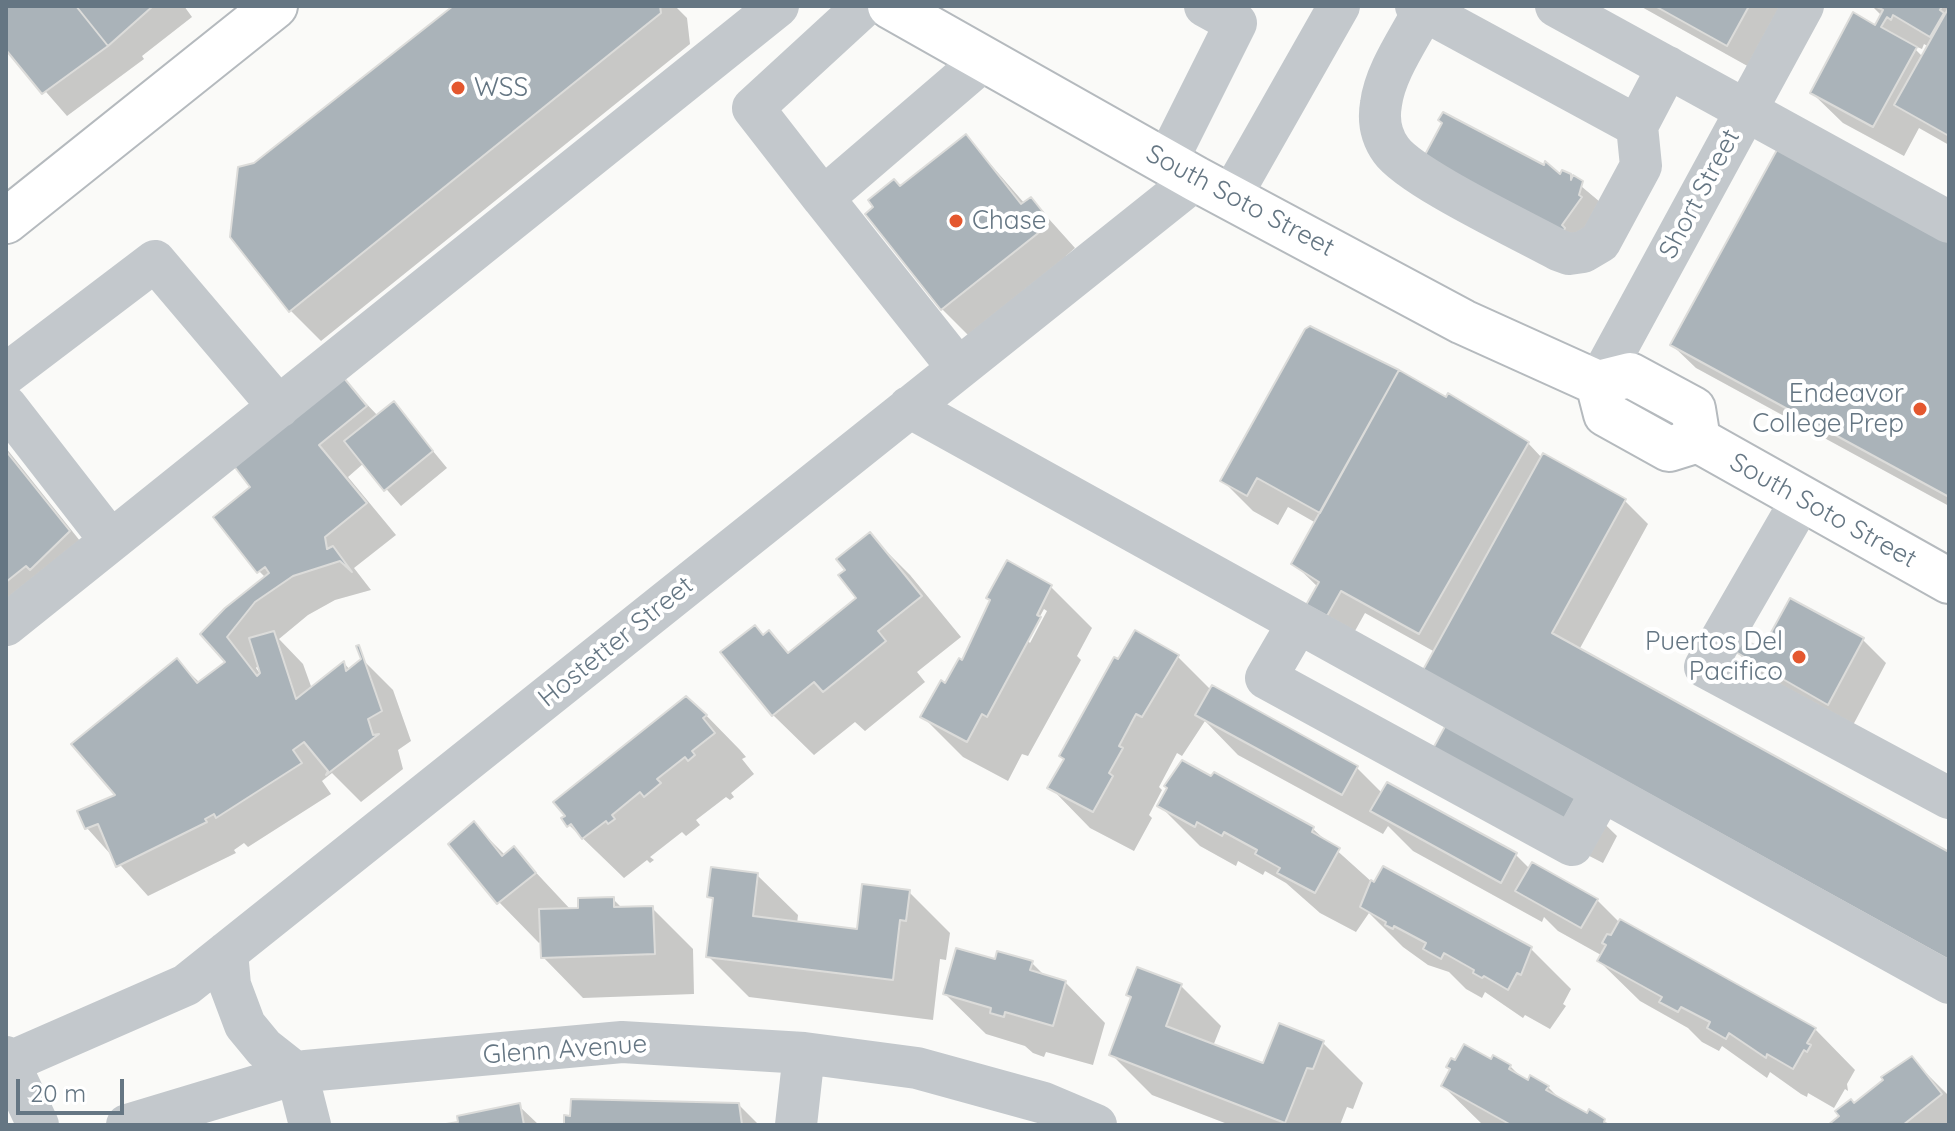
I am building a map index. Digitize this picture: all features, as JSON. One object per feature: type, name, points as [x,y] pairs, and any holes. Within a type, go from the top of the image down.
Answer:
[{"type":"main road","name":"South Soto Street","points":[[890,6],[1197,180],[1463,322],[1598,383],[1606,414],[1669,449],[1698,440],[1949,581]]},
{"type":"main road","points":[[6,221],[251,14]]},
{"type":"street","points":[[6,625],[778,6]]},
{"type":"street","points":[[864,6],[753,108],[958,368]]},
{"type":"street","points":[[1197,180],[1339,6]]},
{"type":"street","points":[[1556,6],[1949,222]]},
{"type":"street","name":"Short Street","points":[[1598,383],[1803,6]]},
{"type":"street","points":[[1637,126],[1420,8],[1381,101],[1381,134],[1389,148],[1411,169],[1569,254],[1583,252],[1600,242],[1641,166],[1637,126],[1668,67]]},
{"type":"street","points":[[1197,180],[1230,12]]},
{"type":"street","points":[[823,198],[985,59]]},
{"type":"street","name":"Hostetter Street","points":[[8,1060],[186,985],[1197,180]]},
{"type":"street","points":[[6,374],[155,261],[279,407]]},
{"type":"street","points":[[6,406],[111,541]]},
{"type":"street","points":[[909,407],[1949,983]]},
{"type":"street","points":[[1802,499],[1705,667],[1949,798]]},
{"type":"street","points":[[1298,623],[1266,678],[1572,845],[1602,791]]},
{"type":"street","points":[[227,952],[230,985],[245,1025],[264,1048],[297,1074],[310,1125]]},
{"type":"street","name":"Glenn Avenue","points":[[127,1125],[297,1074],[622,1042],[804,1053],[917,1068],[1044,1103],[1096,1125]]},
{"type":"street","points":[[796,1125],[804,1053]]},
{"type":"street","points":[[8,1060],[38,1125]]},
{"type":"building","points":[[6,6],[76,6],[108,46],[42,94],[6,50]]},
{"type":"building","points":[[76,6],[153,6],[108,46]]},
{"type":"building","name":"WSS","points":[[453,6],[660,6],[661,13],[289,312],[230,237],[238,167],[254,163]]},
{"type":"building","points":[[1655,6],[1749,6],[1727,46]]},
{"type":"building","points":[[1875,6],[1942,6],[1940,10],[1944,13],[1930,37],[1893,15],[1891,20],[1887,17],[1881,27],[1917,47],[1873,127],[1810,93],[1853,12],[1875,25],[1883,10]]},
{"type":"building","points":[[1949,7],[1949,136],[1894,105]]},
{"type":"building","points":[[1443,112],[1544,165],[1545,161],[1560,174],[1562,170],[1571,174],[1571,180],[1573,175],[1583,181],[1579,195],[1582,197],[1562,225],[1565,228],[1560,238],[1420,164],[1442,123],[1438,120]]},
{"type":"building","name":"Chase","points":[[966,134],[1021,204],[1031,197],[1047,217],[1037,225],[1042,230],[941,310],[865,214],[873,207],[868,200],[894,179],[900,186]]},
{"type":"building","points":[[1778,148],[1949,242],[1949,497],[1670,345]]},
{"type":"building","points":[[1310,326],[1399,370],[1320,513],[1257,478],[1247,496],[1220,481],[1305,329]]},
{"type":"building","points":[[1399,370],[1446,397],[1448,393],[1529,442],[1419,634],[1341,591],[1327,616],[1306,605],[1319,582],[1291,564]]},
{"type":"building","points":[[344,378],[367,406],[319,445],[367,503],[325,537],[327,549],[333,546],[352,572],[340,561],[293,576],[255,602],[227,637],[257,676],[260,673],[249,638],[274,631],[296,699],[344,661],[346,671],[361,659],[356,646],[359,645],[382,711],[368,719],[373,735],[379,734],[326,775],[328,771],[304,742],[293,750],[302,763],[216,818],[214,814],[205,819],[207,822],[116,867],[98,824],[85,829],[77,811],[115,795],[71,744],[177,658],[197,683],[225,662],[200,634],[225,608],[269,573],[265,567],[257,573],[213,517],[250,487],[234,466]]},
{"type":"building","points":[[394,401],[433,451],[384,491],[344,441]]},
{"type":"building","points":[[6,451],[70,531],[30,570],[26,566],[6,582]]},
{"type":"building","points":[[1543,453],[1626,499],[1552,633],[1949,852],[1949,960],[1423,670]]},
{"type":"building","points":[[870,532],[922,596],[878,631],[886,641],[823,692],[814,682],[772,716],[720,652],[755,625],[763,635],[769,630],[788,653],[856,598],[838,575],[845,570],[836,559]]},
{"type":"building","points":[[1007,560],[1052,585],[1037,615],[1041,617],[987,717],[982,714],[967,742],[920,717],[941,680],[945,683],[959,658],[962,660],[990,600],[986,598]]},
{"type":"building","name":"Puertos Del Pacifico","points":[[1790,598],[1864,638],[1828,705],[1734,651],[1741,638],[1762,649]]},
{"type":"building","points":[[1135,630],[1179,655],[1142,717],[1136,714],[1119,746],[1123,748],[1109,773],[1113,776],[1093,812],[1047,788],[1064,759],[1059,756],[1114,657],[1118,659]]},
{"type":"building","points":[[1212,685],[1358,766],[1342,795],[1195,715]]},
{"type":"building","points":[[686,696],[707,715],[703,718],[715,733],[692,751],[695,755],[688,761],[685,757],[657,779],[661,783],[644,797],[640,792],[612,815],[615,819],[608,824],[606,821],[582,839],[571,824],[567,827],[561,818],[565,816],[553,802]]},
{"type":"building","points":[[1447,723],[1578,794],[1562,823],[1431,752]]},
{"type":"building","points":[[1182,760],[1211,776],[1214,772],[1314,827],[1312,832],[1340,848],[1315,893],[1277,873],[1280,868],[1255,854],[1257,850],[1224,832],[1222,836],[1197,822],[1195,827],[1157,806],[1167,788],[1164,786]]},
{"type":"building","points":[[1387,782],[1517,853],[1501,883],[1370,811]]},
{"type":"building","points":[[474,821],[502,856],[514,846],[536,873],[497,904],[448,844]]},
{"type":"building","points":[[1532,862],[1598,899],[1581,928],[1515,891]]},
{"type":"building","points":[[1383,866],[1532,947],[1521,975],[1517,973],[1508,990],[1473,973],[1474,970],[1444,953],[1441,959],[1423,949],[1426,943],[1394,926],[1393,929],[1385,925],[1386,922],[1360,907],[1371,880],[1374,882]]},
{"type":"building","points":[[711,867],[758,873],[753,916],[857,929],[862,884],[910,890],[906,921],[900,920],[893,980],[706,957],[713,898],[707,897]]},
{"type":"building","points":[[614,897],[614,907],[653,906],[655,954],[541,958],[539,909],[578,908],[578,898]]},
{"type":"building","points":[[1620,919],[1816,1028],[1807,1043],[1811,1045],[1807,1052],[1804,1050],[1793,1069],[1767,1054],[1766,1058],[1729,1033],[1726,1039],[1707,1028],[1710,1022],[1681,1007],[1678,1012],[1659,1002],[1662,997],[1597,961],[1606,945],[1602,943]]},
{"type":"building","points":[[956,948],[995,959],[997,951],[1033,961],[1030,970],[1066,981],[1053,1026],[1005,1012],[1004,1017],[990,1013],[991,1008],[943,994]]},
{"type":"building","points":[[1137,967],[1182,984],[1166,1026],[1263,1063],[1279,1023],[1324,1041],[1313,1069],[1307,1068],[1285,1123],[1109,1055],[1131,997],[1126,995]]},
{"type":"building","points":[[1464,1044],[1491,1059],[1493,1055],[1511,1065],[1509,1069],[1528,1080],[1530,1075],[1549,1086],[1546,1090],[1587,1113],[1589,1109],[1609,1125],[1511,1125],[1441,1086],[1450,1069],[1446,1067],[1451,1058],[1455,1060]]},
{"type":"building","points":[[1912,1056],[1942,1094],[1903,1125],[1828,1125],[1839,1116],[1835,1111],[1851,1099],[1854,1103],[1883,1080],[1881,1077]]},
{"type":"building","points":[[571,1099],[739,1103],[742,1125],[564,1125],[564,1115],[570,1116]]},
{"type":"building","points":[[520,1103],[524,1125],[440,1125],[458,1122],[457,1116]]},
{"type":"place","name":"WSS","points":[[458,88]]},
{"type":"place","name":"Chase","points":[[956,221]]},
{"type":"place","name":"Endeavor College Prep","points":[[1920,409]]},
{"type":"place","name":"Puertos Del Pacifico","points":[[1799,657]]}]
